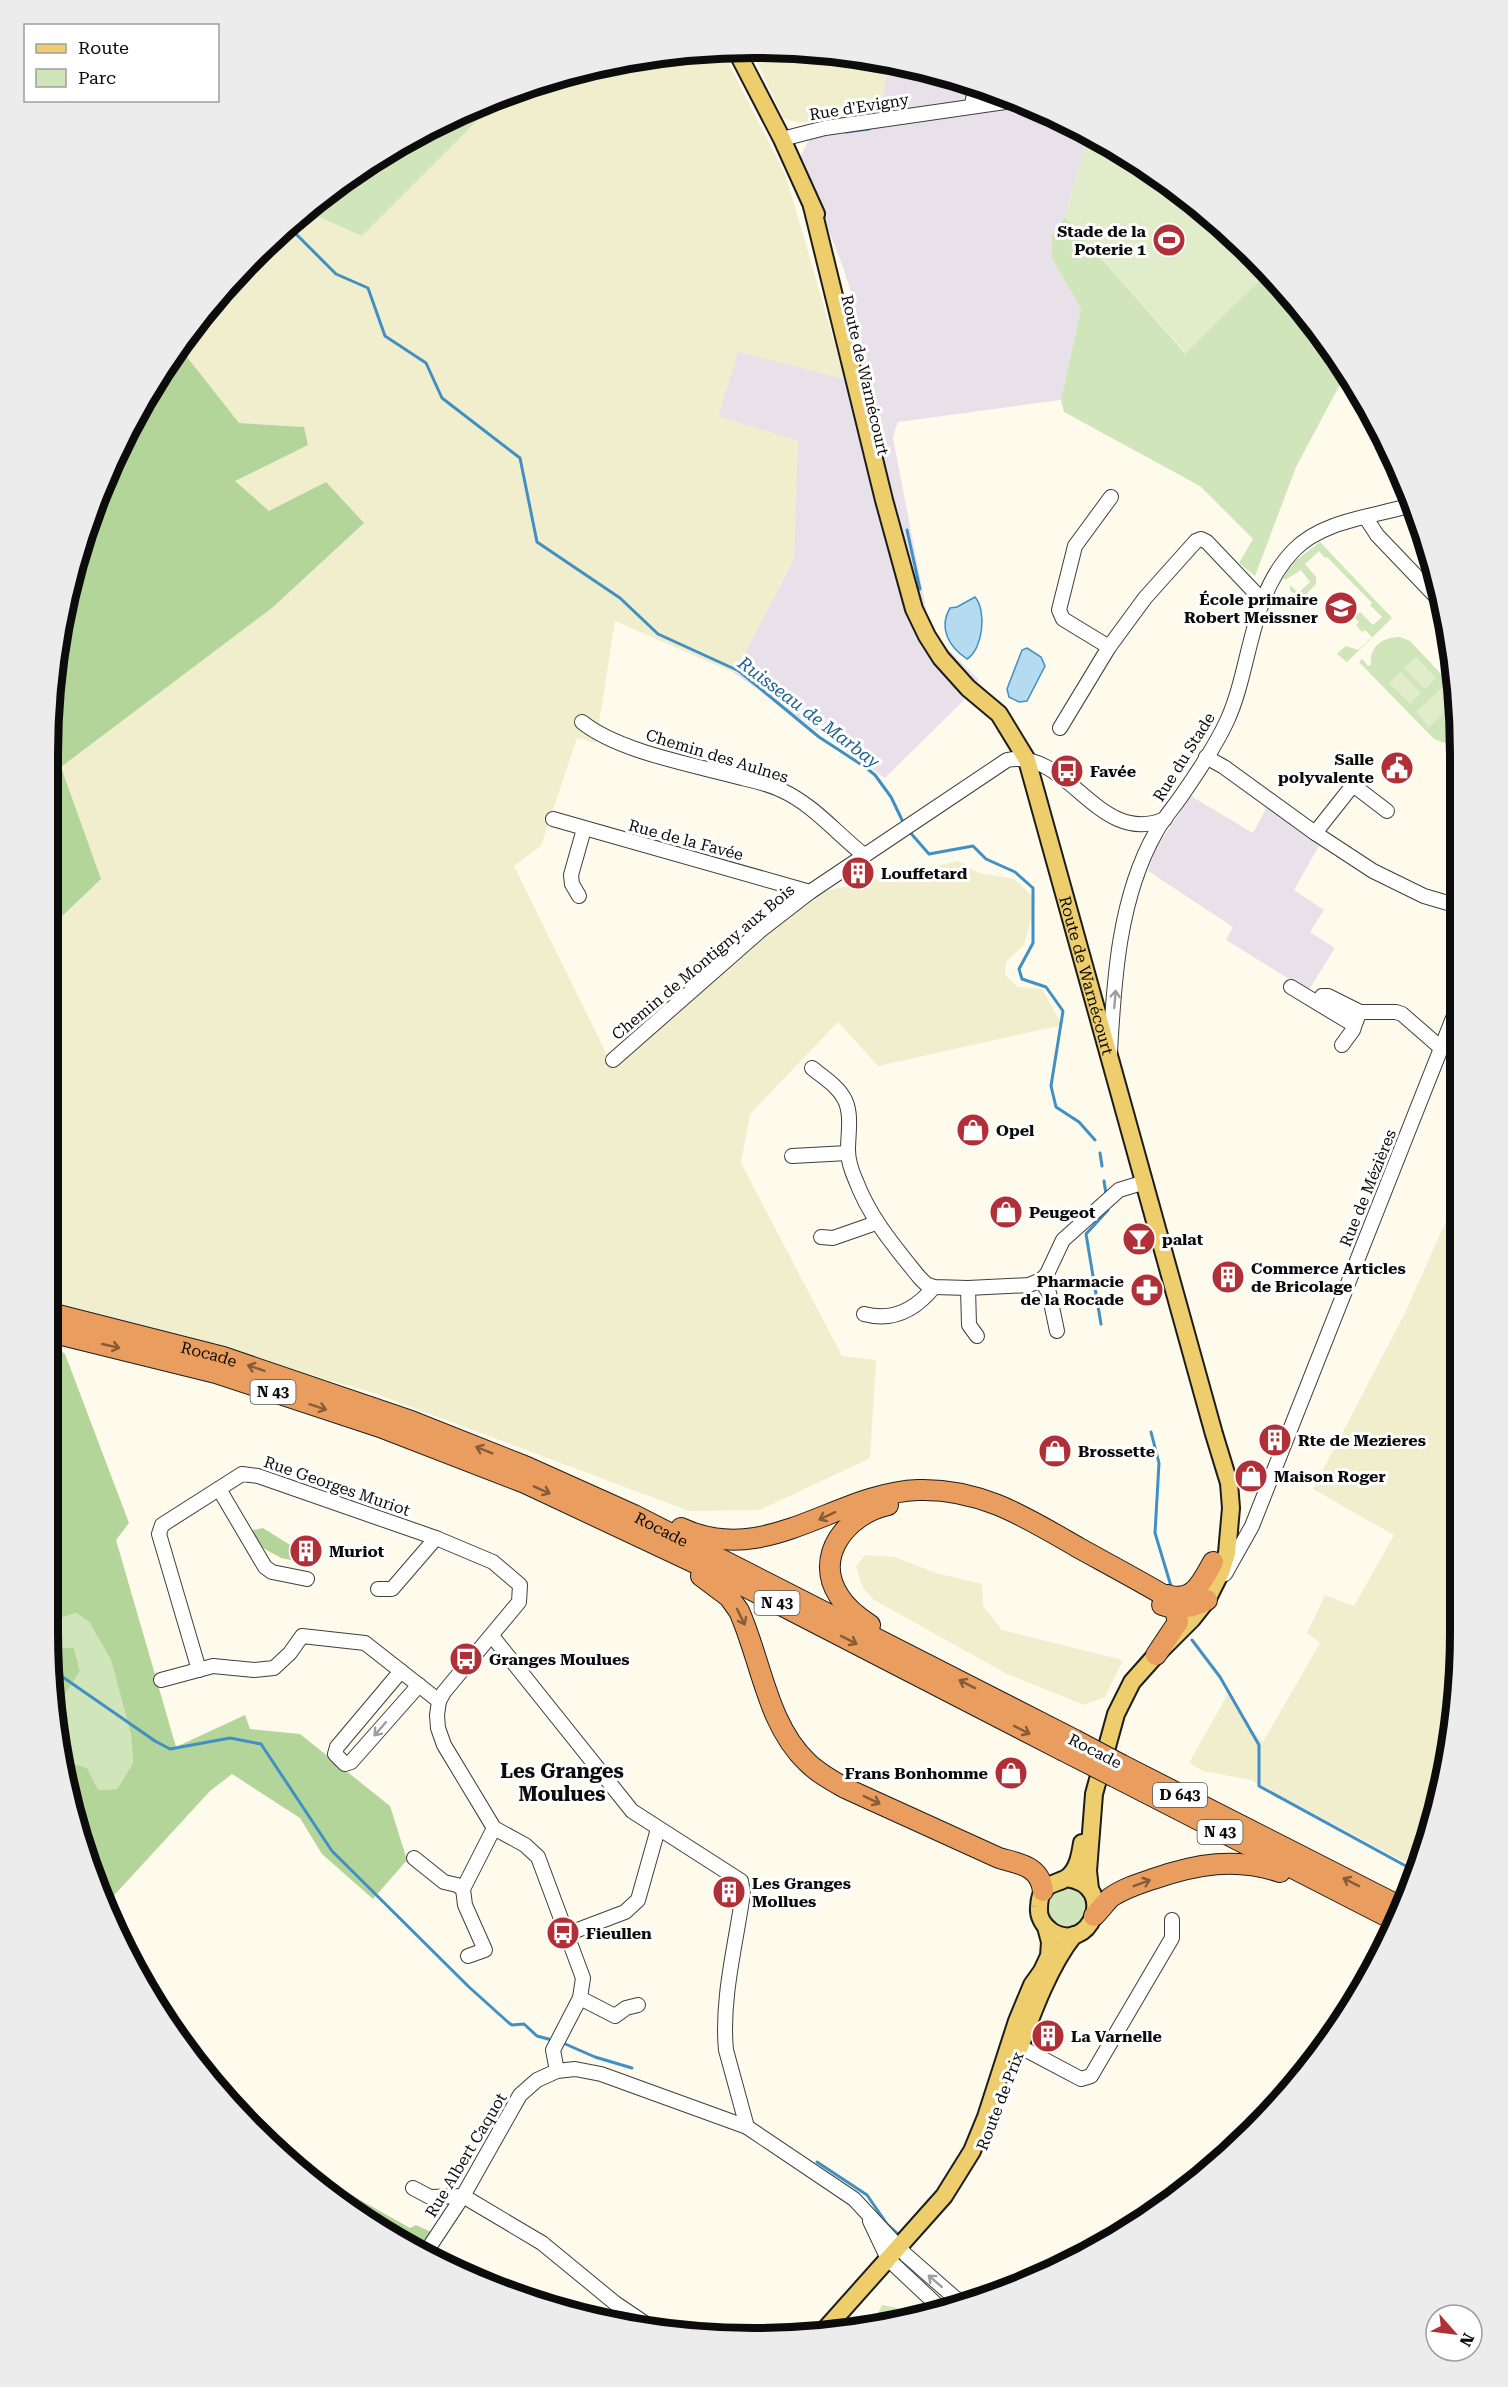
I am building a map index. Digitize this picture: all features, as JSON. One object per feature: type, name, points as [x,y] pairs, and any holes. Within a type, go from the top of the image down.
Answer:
[{"type":"highway","name":"Rocade","points":[[58,1315],[223,1356],[411,1420],[527,1467],[634,1515],[938,1669],[1068,1745]]},
{"type":"highway","name":"N 43","points":[[58,1334],[216,1374],[380,1427],[573,1504],[1068,1745],[1325,1886],[1389,1917]]},
{"type":"highway","points":[[634,1515],[654,1516],[686,1531],[710,1537],[760,1538],[786,1532],[870,1497],[893,1492],[946,1491],[973,1496],[1005,1506],[1146,1591],[1181,1617]]},
{"type":"highway","points":[[938,1669],[863,1620],[846,1606],[832,1581],[830,1565],[834,1546],[843,1531],[855,1519],[877,1508],[923,1502],[986,1510],[1018,1524],[1146,1591],[1172,1596],[1184,1597],[1191,1594],[1198,1588],[1213,1562]]},
{"type":"highway","points":[[573,1504],[676,1560],[711,1582],[729,1597],[748,1630],[782,1729],[807,1762],[845,1788],[999,1858],[1021,1863],[1034,1869],[1039,1875],[1043,1891]]},
{"type":"highway","points":[[1146,1591],[1158,1609],[1162,1621],[1162,1628],[1151,1655]]},
{"type":"highway","points":[[1151,1655],[1181,1617],[1209,1596]]},
{"type":"highway","name":"Rocade","points":[[1119,1771],[1237,1824]]},
{"type":"highway","name":"N 43","points":[[1237,1824],[1395,1904]]},
{"type":"highway","points":[[1094,1916],[1111,1898],[1126,1889],[1182,1869],[1210,1864],[1243,1863],[1263,1866],[1325,1886]]},
{"type":"main road","name":"Route de Warnécourt","points":[[740,59],[782,139],[812,206],[884,500],[914,609],[927,636],[947,665],[968,688],[999,714],[1027,760],[1229,1483],[1231,1507],[1226,1531],[1207,1582],[1181,1617]]},
{"type":"main road","name":"Route de Warnécourt","points":[[1209,1596],[1227,1553],[1225,1510],[1214,1434]]},
{"type":"main road","points":[[1067,1878],[1079,1859],[1082,1843],[1083,1798],[1102,1725],[1126,1676],[1151,1655]]},
{"type":"main road","points":[[1094,1916],[1096,1906],[1090,1889],[1088,1871],[1094,1794],[1111,1732],[1126,1692],[1151,1655]]},
{"type":"main road","points":[[1043,1891],[1050,1884],[1067,1878],[1090,1889]]},
{"type":"main road","name":"Route de Prix","points":[[831,2324],[957,2195],[982,2150],[996,2117],[1032,1985],[1049,1956],[1050,1942],[1038,1909],[1043,1891]]},
{"type":"main road","name":"Route de Prix","points":[[1016,2045],[1059,1958],[1074,1935],[1083,1931],[1094,1916]]},
{"type":"main road","points":[[1046,1927],[1059,1935],[1074,1935]]},
{"type":"main road","name":"Route de Prix","points":[[843,2323],[897,2257]]},
{"type":"street","points":[[972,106],[974,94]]},
{"type":"street","name":"Rue d'Evigny","points":[[782,139],[825,128],[997,102]]},
{"type":"street","points":[[1109,647],[1063,619],[1059,610],[1075,546],[1110,497]]},
{"type":"street","name":"Rue du Stade","points":[[1027,760],[1056,773],[1091,804],[1112,817],[1152,825],[1165,819],[1227,722],[1263,601],[1282,564],[1306,538],[1322,530],[1404,507]]},
{"type":"street","points":[[1366,518],[1377,535],[1430,590]]},
{"type":"street","points":[[1060,728],[1109,647],[1145,598],[1196,541],[1201,539],[1208,542],[1263,601]]},
{"type":"street","name":"Chemin des Aulnes","points":[[582,722],[606,738],[627,746],[780,789],[819,814],[848,843],[864,855]]},
{"type":"street","points":[[1206,758],[1224,767],[1315,833],[1373,871],[1424,896],[1450,904]]},
{"type":"street","name":"Chemin de Montigny aux Bois","points":[[614,1060],[761,930],[810,892],[1007,760],[1027,760]]},
{"type":"street","points":[[1315,833],[1353,784],[1388,811]]},
{"type":"street","name":"Rue de la Favée","points":[[553,819],[810,892]]},
{"type":"street","points":[[1110,1057],[1120,943],[1129,902],[1143,859],[1165,819]]},
{"type":"street","points":[[579,896],[572,884],[571,875],[584,829]]},
{"type":"street","points":[[1291,987],[1349,1022],[1358,1017],[1396,1012],[1402,1014],[1441,1048]]},
{"type":"street","points":[[1342,1045],[1353,1030],[1358,1017]]},
{"type":"street","name":"Rue de Mézières","points":[[1209,1596],[1231,1564],[1251,1528],[1450,1026]]},
{"type":"street","points":[[812,1068],[835,1086],[845,1100],[849,1133],[848,1153],[856,1182],[876,1223],[919,1277],[926,1284],[934,1287],[1029,1285],[1041,1280],[1047,1274],[1063,1240],[1119,1190],[1145,1182]]},
{"type":"street","points":[[792,1156],[848,1153]]},
{"type":"street","points":[[821,1238],[833,1238],[876,1223]]},
{"type":"street","points":[[1041,1280],[1049,1293],[1057,1331]]},
{"type":"street","points":[[864,1314],[891,1318],[925,1298],[934,1287]]},
{"type":"street","points":[[968,1288],[969,1325],[976,1336]]},
{"type":"street","name":"Rue Georges Muriot","points":[[199,1670],[159,1534],[162,1525],[242,1474],[258,1476],[436,1538],[493,1562],[519,1585],[519,1602],[457,1675],[439,1701]]},
{"type":"street","points":[[219,1489],[265,1567],[272,1572],[308,1579]]},
{"type":"street","points":[[1231,1507],[1240,1518],[1248,1518],[1257,1513]]},
{"type":"street","points":[[1226,1531],[1245,1523],[1257,1513]]},
{"type":"street","points":[[1226,1531],[1240,1536],[1251,1528]]},
{"type":"street","points":[[378,1589],[392,1589],[436,1538]]},
{"type":"street","points":[[161,1680],[213,1666],[254,1670],[274,1668],[290,1653],[302,1636],[365,1643],[439,1701],[438,1728],[444,1745],[494,1828],[525,1845],[538,1857],[583,1978],[580,1998],[553,2049],[557,2071],[575,2070],[601,2074],[747,2127],[854,2199],[865,2210],[897,2257],[936,2304]]},
{"type":"street","points":[[492,1636],[632,1810],[741,1881],[743,1893],[729,1979],[725,2037],[726,2050],[747,2127]]},
{"type":"street","points":[[401,1671],[337,1747],[335,1754],[339,1760],[345,1764],[351,1762],[418,1685]]},
{"type":"street","points":[[468,1956],[485,1950],[465,1905],[463,1889],[494,1828]]},
{"type":"street","points":[[567,1934],[625,1912],[638,1900],[658,1828]]},
{"type":"street","points":[[414,1857],[444,1882],[463,1889]]},
{"type":"street","points":[[1016,2045],[1081,2079],[1091,2076],[1172,1938],[1172,1920]]},
{"type":"street","points":[[580,1998],[615,2016],[626,2008],[638,2005]]},
{"type":"street","name":"Rue Albert Caquot","points":[[429,2248],[463,2196],[520,2095],[537,2080],[557,2071]]},
{"type":"street","points":[[413,2188],[430,2197],[463,2196],[542,2243],[640,2319]]},
{"type":"street","points":[[897,2257],[956,2298]]},
{"type":"shaded area","points":[[755,58],[845,64],[887,72],[879,113],[799,123],[783,118]]},
{"type":"shaded area","points":[[727,59],[786,176],[845,379],[738,352],[718,416],[798,441],[794,559],[734,673],[615,621],[596,743],[577,738],[541,846],[514,866],[611,1063],[808,895],[958,861],[979,873],[1014,879],[1036,899],[1024,945],[1006,962],[1005,975],[1018,987],[1042,989],[1062,1025],[878,1066],[838,1022],[750,1114],[741,1163],[842,1356],[876,1360],[870,1458],[760,1510],[689,1511],[368,1391],[163,1335],[58,1303],[58,920],[101,879],[61,767],[272,608],[268,511],[234,481],[308,445],[304,427],[239,423],[185,355],[231,295],[262,262],[315,215],[362,236],[486,112],[530,95],[574,82],[663,64]]},
{"type":"shaded area","points":[[887,72],[978,95],[1020,111],[1086,143],[1065,217],[1052,236],[1051,257],[1081,309],[1061,400],[898,422],[895,430],[893,438],[928,619],[939,640],[979,680],[965,699],[885,778],[734,673],[794,559],[718,416],[738,351],[845,379],[864,352],[852,295],[843,267],[800,157],[814,136],[876,125]]},
{"type":"shaded area","points":[[1191,796],[1253,833],[1267,807],[1320,844],[1294,890],[1324,910],[1310,932],[1335,948],[1308,991],[1226,940],[1233,927],[1148,871],[1156,848]]},
{"type":"shaded area","points":[[1450,1212],[1450,1633],[1448,1678],[1444,1724],[1436,1769],[1426,1813],[1410,1865],[1251,1780],[1203,1771],[1189,1763],[1228,1694],[1245,1723],[1263,1742],[1320,1643],[1307,1633],[1325,1595],[1354,1606],[1394,1535],[1313,1489],[1404,1315]]},
{"type":"shaded area","points":[[865,1555],[895,1557],[936,1573],[982,1584],[983,1606],[1002,1630],[1123,1660],[1105,1697],[1084,1705],[1007,1674],[874,1600],[863,1588],[856,1567]]},
{"type":"green space","points":[[486,112],[362,236],[315,215],[368,176],[406,152]]},
{"type":"green space","name":"Stade de la Poterie 1","points":[[1086,143],[1177,202],[1213,231],[1261,278],[1186,353],[1065,217]]},
{"type":"green space","points":[[1065,217],[1185,353],[1261,278],[1306,331],[1341,382],[1296,467],[1255,576],[1239,563],[1253,539],[1200,486],[1064,412],[1061,400],[1081,309],[1051,257],[1052,236]]},
{"type":"green space","points":[[185,355],[239,423],[304,427],[308,445],[235,481],[269,511],[326,482],[364,523],[272,608],[61,767],[101,879],[58,920],[58,754],[64,663],[82,574],[111,488],[152,406]]},
{"type":"green space","points":[[1320,542],[1392,618],[1347,662],[1337,654],[1346,646],[1358,650],[1372,637],[1365,630],[1362,632],[1356,625],[1359,622],[1354,617],[1360,612],[1373,625],[1382,617],[1370,605],[1372,603],[1319,551],[1305,564],[1316,577],[1316,584],[1301,600],[1290,590],[1290,585],[1298,593],[1310,582],[1301,570],[1285,580],[1283,578],[1294,562]]},
{"type":"green space","points":[[1394,637],[1410,641],[1445,679],[1450,743],[1433,738],[1359,662],[1362,659],[1368,666],[1371,665],[1372,653],[1378,644]]},
{"type":"green space","points":[[1416,657],[1436,678],[1425,689],[1404,668]]},
{"type":"green space","points":[[1401,672],[1421,693],[1410,704],[1389,683]]},
{"type":"green space","points":[[1446,684],[1448,709],[1429,727],[1416,712]]},
{"type":"green space","points":[[58,1348],[65,1354],[129,1523],[116,1540],[176,1747],[245,1715],[250,1729],[300,1734],[390,1806],[407,1860],[373,1899],[322,1854],[300,1818],[232,1774],[210,1791],[111,1899],[82,1813],[71,1763],[87,1768],[98,1790],[117,1789],[133,1763],[131,1735],[111,1660],[89,1622],[76,1613],[58,1619]]},
{"type":"green space","points":[[263,1528],[290,1545],[303,1549],[300,1562],[281,1558],[256,1544],[249,1531]]},
{"type":"green space","points":[[76,1613],[89,1622],[111,1660],[131,1735],[133,1763],[117,1789],[97,1790],[87,1768],[71,1763],[62,1699],[80,1671],[74,1648],[59,1648],[58,1619]]},
{"type":"green space","points":[[59,1648],[74,1648],[80,1671],[62,1699]]},
{"type":"green space","points":[[1075,1886],[1087,1896],[1087,1919],[1068,1930],[1049,1922],[1045,1901],[1053,1889]]},
{"type":"green space","points":[[325,2180],[410,2228],[416,2225],[431,2232],[422,2244],[368,2211]]},
{"type":"green space","points":[[882,2305],[910,2310],[890,2315],[876,2317]]},
{"type":"water","points":[[975,597],[981,611],[982,630],[977,647],[967,659],[951,643],[945,630],[945,623],[950,608],[957,607]]},
{"type":"water","points":[[1027,648],[1041,657],[1045,666],[1027,701],[1019,702],[1009,697],[1007,689],[1022,650]]},
{"type":"waterway","points":[[846,132],[869,129]]},
{"type":"waterway","name":"Ruisseau de Marbay","points":[[294,232],[336,274],[368,288],[385,336],[426,363],[442,398],[520,458],[537,542],[620,598],[658,634],[739,671],[819,737],[865,767],[875,775],[891,797],[904,824]]},
{"type":"waterway","points":[[907,530],[920,589]]},
{"type":"waterway","name":"Ruisseau de Marbay","points":[[908,830],[929,854],[973,846],[986,859],[1015,872],[1033,888],[1033,943],[1019,969],[1022,979],[1046,987],[1063,1011],[1051,1086],[1056,1107],[1079,1122],[1095,1140]]},
{"type":"waterway","name":"Ruisseau de Marbay","points":[[1100,1153],[1102,1166]]},
{"type":"waterway","name":"Ruisseau de Marbay","points":[[1104,1181],[1106,1194]]},
{"type":"waterway","name":"Ruisseau de Marbay","points":[[1101,1324],[1086,1234],[1108,1210]]},
{"type":"waterway","name":"Ruisseau de Marbay","points":[[1151,1432],[1159,1463],[1155,1533],[1171,1586]]},
{"type":"waterway","name":"Ruisseau de Marbay","points":[[1192,1640],[1220,1677],[1259,1745],[1259,1786],[1409,1868]]},
{"type":"waterway","points":[[60,1675],[170,1749],[230,1738],[261,1744],[332,1851],[469,1987],[509,2023],[524,2024],[537,2036],[552,2040]]},
{"type":"waterway","points":[[563,2043],[595,2057],[632,2068]]},
{"type":"waterway","points":[[817,2162],[867,2195],[887,2224],[898,2234]]},
{"type":"place","name":"Stade de la Poterie 1","points":[[1169,240]]},
{"type":"place","name":"École primaire Robert Meissner","points":[[1341,608]]},
{"type":"place","name":"Salle polyvalente","points":[[1397,768]]},
{"type":"place","name":"Favée","points":[[1067,771]]},
{"type":"place","name":"Louffetard","points":[[858,873]]},
{"type":"place","name":"Opel","points":[[973,1130]]},
{"type":"place","name":"Peugeot","points":[[1006,1212]]},
{"type":"place","name":"palat","points":[[1139,1239]]},
{"type":"place","name":"Commerce Articles de Bricolage","points":[[1228,1277]]},
{"type":"place","name":"Pharmacie de la Rocade","points":[[1147,1290]]},
{"type":"place","name":"Rte de Mezieres","points":[[1275,1440]]},
{"type":"place","name":"Brossette","points":[[1055,1451]]},
{"type":"place","name":"Maison Roger","points":[[1251,1476]]},
{"type":"place","name":"Muriot","points":[[306,1551]]},
{"type":"place","name":"Granges Moulues","points":[[466,1659]]},
{"type":"place","name":"Frans Bonhomme","points":[[1011,1773]]},
{"type":"place","name":"Les Granges Mollues","points":[[729,1892]]},
{"type":"place","name":"Fieullen","points":[[563,1933]]},
{"type":"place","name":"La Varnelle","points":[[1048,2036]]},
{"type":"district","name":"Les Granges Moulues","points":[[562,1782]]}]
